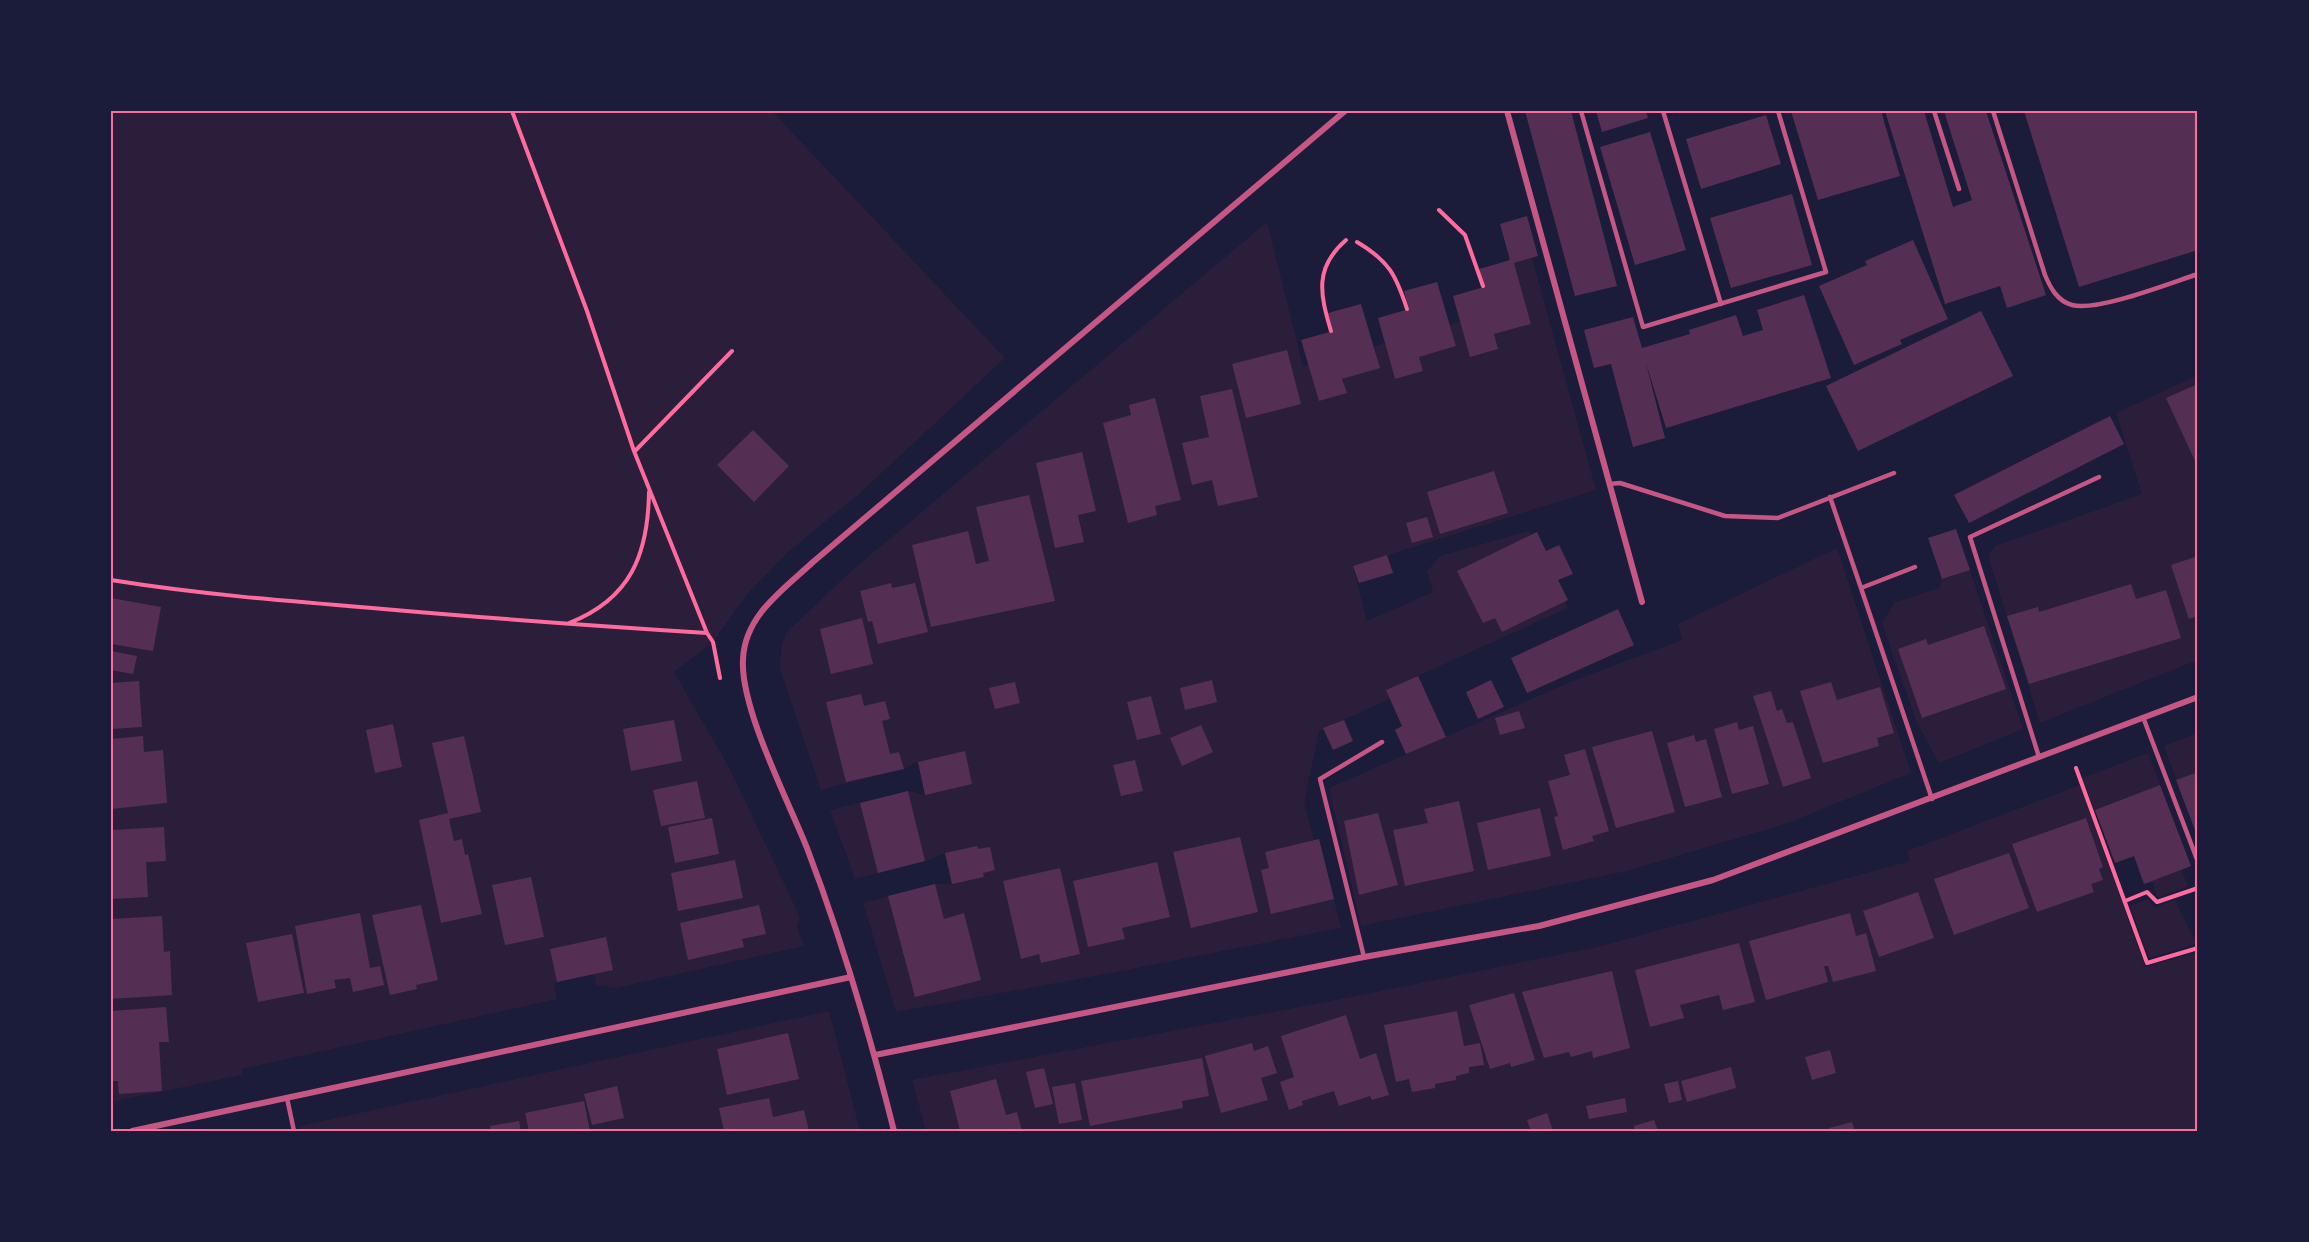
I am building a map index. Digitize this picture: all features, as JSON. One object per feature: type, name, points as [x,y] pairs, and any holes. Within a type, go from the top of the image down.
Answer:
[{"type":"street","points":[[894,1131],[875,1055],[851,977],[807,849],[762,737],[746,688],[743,658],[749,631],[762,610],[813,562],[1345,111]]},
{"type":"street","points":[[1507,111],[1642,602]]},
{"type":"street","points":[[875,1055],[1364,957],[1539,926],[1713,880],[2198,697]]},
{"type":"street","points":[[132,1131],[851,977]]},
{"type":"lane","points":[[1581,111],[1643,327],[1826,272],[1778,111]]},
{"type":"lane","points":[[1663,111],[1721,303]]},
{"type":"lane","points":[[1934,111],[1959,189]]},
{"type":"lane","points":[[1993,111],[2044,275],[2053,292],[2071,305],[2093,306],[2198,274]]},
{"type":"lane","points":[[1609,484],[1620,483],[1725,516],[1778,518],[1894,472]]},
{"type":"lane","points":[[2039,757],[1970,537],[2099,477]]},
{"type":"lane","points":[[1830,497],[1932,799]]},
{"type":"lane","points":[[1861,588],[1915,567]]},
{"type":"lane","points":[[2143,717],[2198,862]]},
{"type":"lane","points":[[1364,957],[1320,779],[1382,742]]},
{"type":"lane","points":[[287,1098],[294,1131]]},
{"type":"path","points":[[512,111],[586,311],[634,452],[707,633],[713,642],[718,678],[746,688]]},
{"type":"path","points":[[1439,210],[1465,235],[1483,286]]},
{"type":"path","points":[[1331,331],[1322,302],[1321,285],[1329,258],[1346,240]]},
{"type":"path","points":[[1357,242],[1379,257],[1396,275],[1407,309]]},
{"type":"path","points":[[634,452],[732,351]]},
{"type":"path","points":[[566,625],[606,603],[631,576],[642,552],[648,524],[649,489]]},
{"type":"path","points":[[111,580],[178,591],[566,625],[707,633]]},
{"type":"path","points":[[2068,746],[2147,963],[2198,948]]},
{"type":"path","points":[[2125,901],[2147,892],[2157,902],[2198,888]]},
{"type":"shaded area","points":[[111,111],[772,111],[1005,358],[859,494],[788,552],[748,593],[713,642],[674,672],[730,769],[800,917],[797,927],[804,946],[616,988],[596,985],[594,974],[554,983],[557,999],[242,1069],[243,1075],[111,1102]]},
{"type":"shaded area","points":[[1267,222],[1303,366],[1309,364],[1319,401],[1346,393],[1342,379],[1379,368],[1374,346],[1385,343],[1395,379],[1423,371],[1419,357],[1456,346],[1450,325],[1460,321],[1471,356],[1498,349],[1494,334],[1531,324],[1514,263],[1532,258],[1596,490],[1353,566],[1367,621],[1433,592],[1427,571],[1440,556],[1529,531],[1531,535],[1537,532],[1546,551],[1559,545],[1573,574],[1558,580],[1568,600],[1565,602],[1568,608],[1387,690],[1390,699],[1319,731],[1304,803],[1314,840],[1319,839],[1341,928],[896,1012],[863,903],[935,884],[952,884],[945,853],[925,861],[855,879],[830,810],[908,791],[925,795],[918,762],[904,769],[821,790],[780,669],[781,649],[786,633],[850,572]]},
{"type":"shaded area","points":[[2198,375],[2198,459],[2195,461],[2198,469],[2198,660],[2040,723],[1988,556],[1995,546],[2142,494],[2116,413]]},
{"type":"shaded area","points":[[1837,548],[1911,773],[1788,823],[1627,871],[1361,926],[1329,788],[1570,682],[1682,640],[1678,624]]},
{"type":"shaded area","points":[[1970,570],[2023,729],[1939,763],[1916,721],[1882,623],[1895,602],[1939,588],[1942,579]]},
{"type":"shaded area","points":[[2198,733],[2198,839],[2164,746]]},
{"type":"shaded area","points":[[2148,753],[2191,866],[2182,871],[2188,886],[2158,898],[2152,882],[2144,884],[2134,856],[2115,863],[2082,778]]},
{"type":"shaded area","points":[[2080,785],[2145,967],[2198,952],[2198,1131],[926,1131],[912,1080],[1357,996],[1601,946],[1910,861],[1907,851]]},
{"type":"shaded area","points":[[2147,899],[2155,907],[2175,900],[2196,944],[2149,958],[2130,906]]},
{"type":"shaded area","points":[[829,1011],[860,1131],[301,1131],[300,1126]]},
{"type":"building","points":[[1525,111],[1571,111],[1617,286],[1575,296]]},
{"type":"building","points":[[1596,111],[1646,111],[1648,118],[1602,132]]},
{"type":"building","points":[[1791,111],[1881,111],[1900,176],[1818,200]]},
{"type":"building","points":[[1885,111],[1924,111],[1953,207],[1972,200],[1944,111],[1986,111],[2046,295],[2007,308],[2000,286],[1945,304]]},
{"type":"building","points":[[2024,111],[2198,111],[2198,250],[2079,287]]},
{"type":"building","points":[[1766,115],[1781,164],[1701,189],[1686,139]]},
{"type":"building","points":[[1650,132],[1686,250],[1635,265],[1600,147]]},
{"type":"building","points":[[1792,194],[1812,265],[1731,288],[1710,218]]},
{"type":"building","points":[[1527,216],[1538,256],[1514,263],[1531,324],[1494,334],[1498,349],[1470,357],[1453,296],[1484,287],[1479,269],[1510,260],[1500,224]]},
{"type":"building","points":[[1913,240],[1948,319],[1900,340],[1902,344],[1854,365],[1819,286],[1867,265],[1865,261]]},
{"type":"building","points":[[1437,282],[1456,346],[1419,357],[1423,371],[1395,379],[1378,318],[1409,309],[1404,291]]},
{"type":"building","points":[[1804,295],[1831,378],[1666,428],[1646,363],[1665,438],[1633,447],[1611,364],[1594,368],[1584,330],[1633,317],[1642,348],[1690,334],[1689,330],[1736,315],[1743,336],[1763,330],[1757,310]]},
{"type":"building","points":[[1361,304],[1380,368],[1342,379],[1347,393],[1319,401],[1301,340],[1333,331],[1328,313]]},
{"type":"building","points":[[1981,311],[2013,376],[1858,451],[1826,386]]},
{"type":"building","points":[[1287,350],[1301,404],[1246,418],[1232,364]]},
{"type":"building","points":[[2198,384],[2198,459],[2195,461],[2166,398]]},
{"type":"building","points":[[1232,389],[1258,497],[1218,506],[1212,480],[1192,485],[1182,443],[1209,437],[1200,396]]},
{"type":"building","points":[[1155,398],[1181,500],[1155,506],[1157,515],[1128,523],[1103,423],[1131,415],[1129,405]]},
{"type":"building","points":[[2110,416],[2124,444],[1969,523],[1954,495]]},
{"type":"building","points":[[753,430],[789,466],[754,502],[717,465]]},
{"type":"building","points":[[1082,452],[1096,511],[1078,515],[1084,542],[1055,548],[1036,463]]},
{"type":"building","points":[[1494,471],[1508,513],[1440,534],[1427,492]]},
{"type":"building","points":[[1029,495],[1055,601],[931,627],[912,545],[968,531],[976,564],[989,561],[976,507]]},
{"type":"building","points":[[1427,517],[1433,537],[1412,543],[1406,523]]},
{"type":"building","points":[[1956,529],[1970,570],[1942,579],[1928,538]]},
{"type":"building","points":[[1537,532],[1546,551],[1559,545],[1573,574],[1558,580],[1568,600],[1502,632],[1495,618],[1483,623],[1457,571]]},
{"type":"building","points":[[1387,555],[1393,573],[1359,583],[1353,566]]},
{"type":"building","points":[[2198,556],[2198,616],[2189,619],[2171,565]]},
{"type":"building","points":[[891,583],[892,588],[915,583],[928,632],[878,644],[872,621],[868,622],[860,591]]},
{"type":"building","points":[[2131,584],[2136,599],[2166,590],[2181,638],[2029,684],[2007,616],[2038,607],[2039,612]]},
{"type":"building","points":[[111,598],[161,607],[153,651],[111,644]]},
{"type":"building","points":[[1618,609],[1634,645],[1527,693],[1511,658]]},
{"type":"building","points":[[862,618],[873,664],[831,674],[820,629]]},
{"type":"building","points":[[1984,626],[2006,689],[1922,718],[1898,649],[1926,639],[1928,645]]},
{"type":"building","points":[[111,651],[137,656],[133,674],[111,670]]},
{"type":"building","points":[[1418,676],[1446,737],[1406,754],[1395,730],[1402,726],[1386,690]]},
{"type":"building","points":[[1212,680],[1217,702],[1185,710],[1180,688]]},
{"type":"building","points":[[1491,680],[1504,707],[1478,719],[1466,692]]},
{"type":"building","points":[[139,681],[142,727],[111,729],[111,683]]},
{"type":"building","points":[[1015,682],[1020,703],[995,709],[989,688]]},
{"type":"building","points":[[1831,682],[1837,700],[1880,687],[1894,733],[1877,738],[1879,746],[1823,763],[1800,691]]},
{"type":"building","points":[[1771,691],[1777,711],[1782,709],[1787,723],[1793,722],[1811,778],[1783,787],[1753,696]]},
{"type":"building","points":[[861,694],[864,706],[885,701],[890,719],[882,721],[890,754],[899,752],[904,769],[846,782],[826,702]]},
{"type":"building","points":[[1151,696],[1161,734],[1137,740],[1127,702]]},
{"type":"building","points":[[1519,711],[1525,728],[1500,735],[1495,718]]},
{"type":"building","points":[[674,720],[682,761],[631,771],[623,729]]},
{"type":"building","points":[[1344,720],[1353,741],[1333,750],[1323,728]]},
{"type":"building","points":[[1737,722],[1739,730],[1753,726],[1769,784],[1732,794],[1714,729]]},
{"type":"building","points":[[393,724],[402,767],[375,773],[366,730]]},
{"type":"building","points":[[1201,725],[1213,752],[1182,766],[1170,738]]},
{"type":"building","points":[[1652,731],[1675,812],[1616,828],[1592,747]]},
{"type":"building","points":[[1694,735],[1696,742],[1706,739],[1722,797],[1685,807],[1667,743]]},
{"type":"building","points":[[143,736],[144,752],[163,750],[167,803],[111,809],[111,739]]},
{"type":"building","points":[[464,736],[481,812],[449,819],[454,841],[462,839],[465,855],[468,854],[482,914],[441,923],[419,820],[448,813],[432,743]]},
{"type":"building","points":[[1585,749],[1609,831],[1592,836],[1594,841],[1563,850],[1554,817],[1558,816],[1548,781],[1570,775],[1564,755]]},
{"type":"building","points":[[965,751],[972,784],[925,795],[918,762]]},
{"type":"building","points":[[1135,760],[1143,791],[1121,796],[1113,765]]},
{"type":"building","points":[[2198,772],[2198,838],[2176,780]]},
{"type":"building","points":[[697,781],[705,818],[661,826],[653,790]]},
{"type":"building","points":[[2160,785],[2191,866],[2144,884],[2134,856],[2115,863],[2095,810]]},
{"type":"building","points":[[908,791],[925,861],[878,873],[860,803]]},
{"type":"building","points":[[1459,801],[1474,871],[1405,886],[1393,830],[1428,823],[1424,809]]},
{"type":"building","points":[[1540,808],[1551,856],[1488,870],[1477,823]]},
{"type":"building","points":[[1378,813],[1398,885],[1359,895],[1344,821]]},
{"type":"building","points":[[712,818],[719,854],[675,863],[668,827]]},
{"type":"building","points":[[2086,818],[2103,867],[2099,869],[2103,880],[2091,884],[2094,892],[2037,912],[2012,844]]},
{"type":"building","points":[[164,827],[166,861],[146,862],[148,897],[111,899],[111,830]]},
{"type":"building","points":[[1240,837],[1258,912],[1191,928],[1173,852]]},
{"type":"building","points":[[1319,839],[1334,899],[1271,914],[1261,870],[1269,868],[1265,852]]},
{"type":"building","points":[[977,846],[978,849],[990,847],[995,870],[983,873],[984,877],[952,884],[945,853]]},
{"type":"building","points":[[2009,853],[2029,908],[1954,935],[1934,879]]},
{"type":"building","points":[[735,860],[743,898],[678,911],[671,873]]},
{"type":"building","points":[[1157,862],[1170,917],[1122,928],[1125,939],[1088,947],[1073,881]]},
{"type":"building","points":[[1060,868],[1080,954],[1041,963],[1039,954],[1021,959],[1003,881]]},
{"type":"building","points":[[531,877],[544,937],[505,945],[492,885]]},
{"type":"building","points":[[935,884],[944,919],[964,913],[981,980],[915,997],[888,896]]},
{"type":"building","points":[[1918,892],[1934,938],[1879,957],[1863,911]]},
{"type":"building","points":[[421,905],[438,980],[416,985],[417,989],[390,995],[372,915]]},
{"type":"building","points":[[759,905],[766,934],[742,939],[744,947],[688,960],[680,923]]},
{"type":"building","points":[[360,913],[370,968],[380,966],[384,985],[353,992],[350,978],[334,980],[336,988],[307,994],[295,926]]},
{"type":"building","points":[[1850,913],[1856,936],[1866,933],[1876,971],[1833,982],[1828,966],[1824,966],[1828,982],[1766,1000],[1749,941]]},
{"type":"building","points":[[162,916],[164,952],[170,951],[172,995],[111,999],[111,919]]},
{"type":"building","points":[[292,934],[304,993],[258,1002],[246,943]]},
{"type":"building","points":[[606,937],[613,970],[557,982],[550,949]]},
{"type":"building","points":[[1739,943],[1755,1002],[1723,1010],[1719,995],[1680,1005],[1684,1018],[1650,1027],[1635,970]]},
{"type":"building","points":[[1612,971],[1630,1048],[1593,1058],[1592,1051],[1571,1057],[1569,1052],[1544,1058],[1522,992]]},
{"type":"building","points":[[1514,993],[1535,1060],[1511,1067],[1510,1063],[1490,1069],[1469,1005]]},
{"type":"building","points":[[166,1007],[169,1042],[159,1042],[162,1091],[119,1094],[118,1081],[113,1081],[111,1011]]},
{"type":"building","points":[[1457,1011],[1464,1046],[1480,1043],[1484,1065],[1469,1067],[1469,1073],[1456,1076],[1456,1080],[1435,1084],[1435,1088],[1412,1092],[1409,1079],[1396,1082],[1384,1025]]},
{"type":"building","points":[[1346,1015],[1360,1059],[1376,1053],[1389,1095],[1372,1100],[1370,1096],[1339,1106],[1334,1091],[1302,1101],[1303,1105],[1289,1110],[1280,1082],[1294,1077],[1281,1036]]},
{"type":"building","points":[[788,1033],[799,1079],[727,1095],[717,1049]]},
{"type":"building","points":[[1252,1043],[1254,1051],[1268,1046],[1277,1073],[1261,1078],[1268,1100],[1221,1113],[1205,1056]]},
{"type":"building","points":[[1830,1050],[1836,1073],[1812,1080],[1805,1057]]},
{"type":"building","points":[[1202,1058],[1209,1096],[1182,1101],[1183,1108],[1090,1126],[1081,1081]]},
{"type":"building","points":[[1731,1067],[1736,1088],[1687,1102],[1681,1081]]},
{"type":"building","points":[[1044,1068],[1053,1104],[1035,1108],[1026,1072]]},
{"type":"building","points":[[996,1079],[1006,1115],[1017,1112],[1022,1131],[960,1131],[950,1091]]},
{"type":"building","points":[[1678,1081],[1682,1100],[1669,1103],[1664,1084]]},
{"type":"building","points":[[1075,1083],[1082,1120],[1059,1124],[1052,1087]]},
{"type":"building","points":[[617,1086],[624,1118],[592,1125],[584,1094]]},
{"type":"building","points":[[769,1098],[773,1117],[804,1110],[809,1131],[724,1131],[719,1108]]},
{"type":"building","points":[[1625,1098],[1627,1112],[1589,1119],[1586,1106]]},
{"type":"building","points":[[584,1101],[590,1131],[529,1131],[525,1113]]},
{"type":"building","points":[[1547,1113],[1553,1131],[1531,1131],[1527,1120]]},
{"type":"building","points":[[1654,1120],[1658,1131],[1635,1131],[1634,1126]]},
{"type":"building","points":[[519,1121],[521,1131],[491,1131],[490,1126]]},
{"type":"building","points":[[1852,1122],[1855,1131],[1830,1131],[1829,1128]]}]
